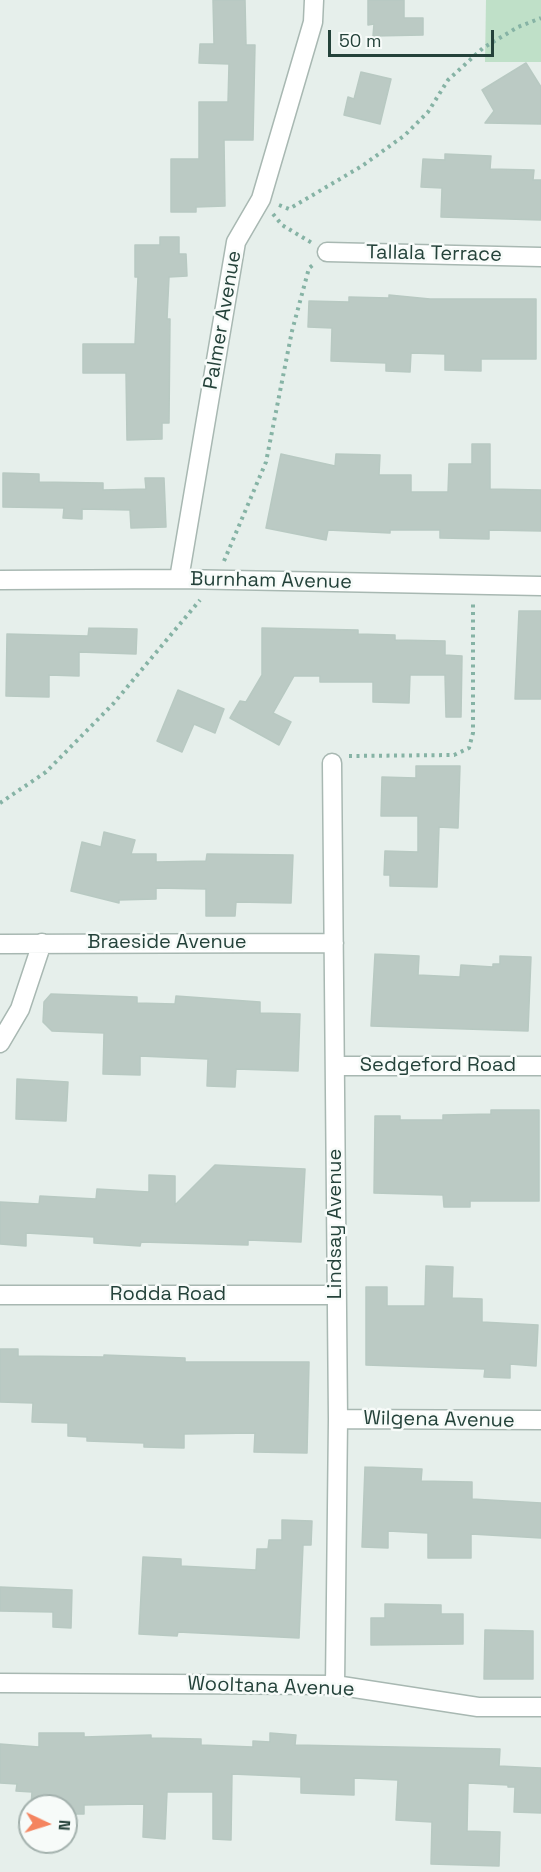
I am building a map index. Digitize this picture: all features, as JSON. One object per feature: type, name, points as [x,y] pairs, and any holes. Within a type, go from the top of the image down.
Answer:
[{"type":"street","name":"Palmer Avenue","points":[[178,579],[236,242],[261,199],[314,22],[314,0]]},
{"type":"street","name":"Tallala Terrace","points":[[327,252],[541,256]]},
{"type":"street","name":"Burnham Avenue","points":[[0,580],[217,579],[541,586]]},
{"type":"street","name":"Lindsay Avenue","points":[[332,763],[338,1419],[334,1685]]},
{"type":"street","name":"Braeside Avenue","points":[[0,944],[334,942]]},
{"type":"street","points":[[0,1043],[20,1009],[42,943]]},
{"type":"street","name":"Sedgeford Road","points":[[335,1066],[541,1066]]},
{"type":"street","name":"Rodda Road","points":[[0,1295],[337,1295]]},
{"type":"street","name":"Wilgena Avenue","points":[[338,1419],[541,1420]]},
{"type":"street","name":"Wooltana Avenue","points":[[0,1683],[334,1685],[478,1707],[541,1707]]},
{"type":"path","points":[[261,199],[289,209],[362,166],[405,135],[428,112],[448,80],[483,48],[518,27],[541,18]]},
{"type":"path","points":[[0,803],[46,772],[113,704],[217,579],[266,462],[292,331],[309,268],[327,252],[282,225]]},
{"type":"path","points":[[332,763],[350,755],[454,755],[469,748],[473,733],[474,585]]},
{"type":"green space","points":[[486,0],[541,0],[541,62],[485,62]]},
{"type":"building","points":[[213,0],[245,0],[246,45],[255,45],[253,140],[224,140],[225,206],[196,207],[196,212],[171,212],[171,159],[199,159],[199,102],[228,102],[229,64],[199,63],[200,44],[214,44]]},
{"type":"building","points":[[368,0],[404,0],[404,18],[423,18],[423,35],[373,36],[374,24],[368,25]]},
{"type":"building","points":[[526,63],[541,87],[541,124],[485,123],[494,111],[482,90]]},
{"type":"building","points":[[361,72],[391,79],[380,124],[344,115],[348,97],[354,99]]},
{"type":"building","points":[[445,154],[491,156],[490,169],[534,170],[533,180],[541,180],[541,220],[441,217],[442,188],[421,187],[423,159],[445,160]]},
{"type":"building","points":[[160,237],[179,237],[179,254],[186,254],[187,276],[169,277],[167,319],[170,319],[169,423],[162,423],[162,439],[127,440],[126,373],[83,373],[83,344],[135,344],[138,277],[135,277],[135,245],[160,245]]},
{"type":"building","points":[[389,295],[430,299],[536,299],[536,359],[481,359],[481,371],[445,370],[445,354],[411,353],[410,372],[386,371],[386,363],[331,361],[332,328],[308,327],[309,301],[349,302],[349,297],[389,298]]},
{"type":"building","points":[[472,444],[490,444],[490,489],[541,490],[541,531],[489,530],[489,539],[440,538],[440,530],[390,530],[390,533],[328,530],[326,540],[266,528],[281,454],[335,466],[336,454],[380,455],[379,475],[411,475],[411,492],[448,492],[449,464],[472,464]]},
{"type":"building","points":[[3,473],[39,474],[39,482],[103,483],[103,490],[146,489],[145,478],[164,478],[166,527],[131,528],[130,510],[82,509],[82,519],[63,518],[64,508],[3,507]]},
{"type":"building","points":[[519,611],[541,611],[541,699],[515,699]]},
{"type":"building","points":[[89,628],[137,629],[136,654],[79,652],[79,676],[49,675],[49,697],[6,696],[7,634],[88,636]]},
{"type":"building","points":[[262,628],[358,630],[358,634],[395,635],[395,640],[445,641],[445,655],[462,656],[461,717],[446,717],[445,675],[410,675],[409,703],[373,702],[373,682],[320,682],[320,676],[294,676],[273,713],[291,722],[279,745],[230,718],[240,701],[246,702],[262,675]]},
{"type":"building","points":[[178,690],[224,709],[215,733],[194,724],[182,752],[157,741]]},
{"type":"building","points":[[416,766],[460,766],[458,828],[439,827],[437,887],[390,886],[390,875],[384,875],[385,851],[418,852],[418,816],[381,816],[382,777],[416,778]]},
{"type":"building","points":[[104,832],[135,840],[131,854],[156,854],[156,862],[206,861],[207,854],[293,855],[291,903],[236,902],[235,916],[206,916],[206,889],[156,888],[156,899],[119,900],[119,903],[71,891],[82,842],[101,847]]},
{"type":"building","points":[[375,954],[419,956],[418,975],[460,977],[461,965],[493,967],[493,964],[500,964],[500,956],[531,957],[528,1031],[371,1026]]},
{"type":"building","points":[[51,994],[137,997],[137,1003],[175,1004],[176,996],[260,1002],[260,1013],[300,1014],[298,1071],[236,1069],[235,1087],[207,1086],[208,1059],[140,1056],[140,1075],[103,1074],[104,1033],[52,1031],[43,1022],[44,1002]]},
{"type":"building","points":[[17,1079],[68,1082],[66,1121],[16,1119]]},
{"type":"building","points":[[491,1110],[539,1110],[539,1201],[470,1201],[470,1207],[444,1207],[443,1195],[374,1193],[375,1116],[400,1116],[400,1120],[443,1120],[443,1115],[491,1114]]},
{"type":"building","points":[[215,1165],[305,1169],[301,1242],[248,1240],[248,1245],[141,1242],[140,1246],[94,1243],[94,1237],[26,1233],[26,1246],[0,1244],[0,1202],[39,1204],[40,1196],[96,1199],[97,1189],[149,1192],[149,1175],[175,1176],[175,1205]]},
{"type":"building","points":[[426,1266],[453,1267],[452,1298],[482,1299],[482,1322],[538,1325],[536,1366],[510,1364],[510,1378],[484,1377],[485,1369],[366,1365],[366,1287],[387,1287],[387,1306],[425,1306]]},
{"type":"building","points":[[0,1349],[18,1349],[18,1356],[104,1357],[104,1355],[185,1358],[185,1362],[309,1362],[307,1453],[254,1452],[255,1433],[184,1434],[184,1448],[144,1447],[144,1443],[87,1441],[87,1437],[68,1436],[68,1423],[32,1422],[33,1403],[0,1402]]},
{"type":"building","points":[[365,1467],[422,1469],[421,1481],[472,1482],[472,1499],[541,1503],[541,1538],[471,1534],[471,1558],[428,1558],[428,1533],[388,1531],[388,1548],[362,1547]]},
{"type":"building","points":[[282,1520],[312,1521],[311,1545],[303,1545],[299,1638],[178,1632],[177,1636],[139,1634],[143,1557],[181,1559],[181,1566],[256,1570],[257,1549],[268,1549],[269,1540],[282,1540]]},
{"type":"building","points":[[0,1587],[72,1590],[71,1628],[53,1627],[53,1612],[0,1611]]},
{"type":"building","points":[[385,1604],[441,1605],[441,1614],[463,1614],[463,1644],[371,1645],[371,1618],[385,1618]]},
{"type":"building","points":[[485,1630],[533,1631],[533,1679],[484,1679]]},
{"type":"building","points":[[39,1733],[84,1733],[84,1737],[151,1735],[151,1738],[201,1739],[201,1745],[253,1747],[253,1741],[270,1742],[270,1733],[296,1735],[295,1745],[500,1749],[499,1766],[541,1768],[541,1813],[514,1812],[515,1787],[468,1783],[467,1831],[500,1832],[499,1866],[431,1864],[432,1822],[396,1820],[398,1780],[354,1778],[354,1795],[301,1793],[301,1777],[232,1774],[231,1840],[213,1839],[213,1792],[167,1792],[165,1839],[143,1837],[144,1804],[84,1805],[84,1814],[78,1814],[78,1794],[32,1794],[32,1792],[16,1791],[17,1784],[0,1783],[0,1744],[39,1747]]}]
